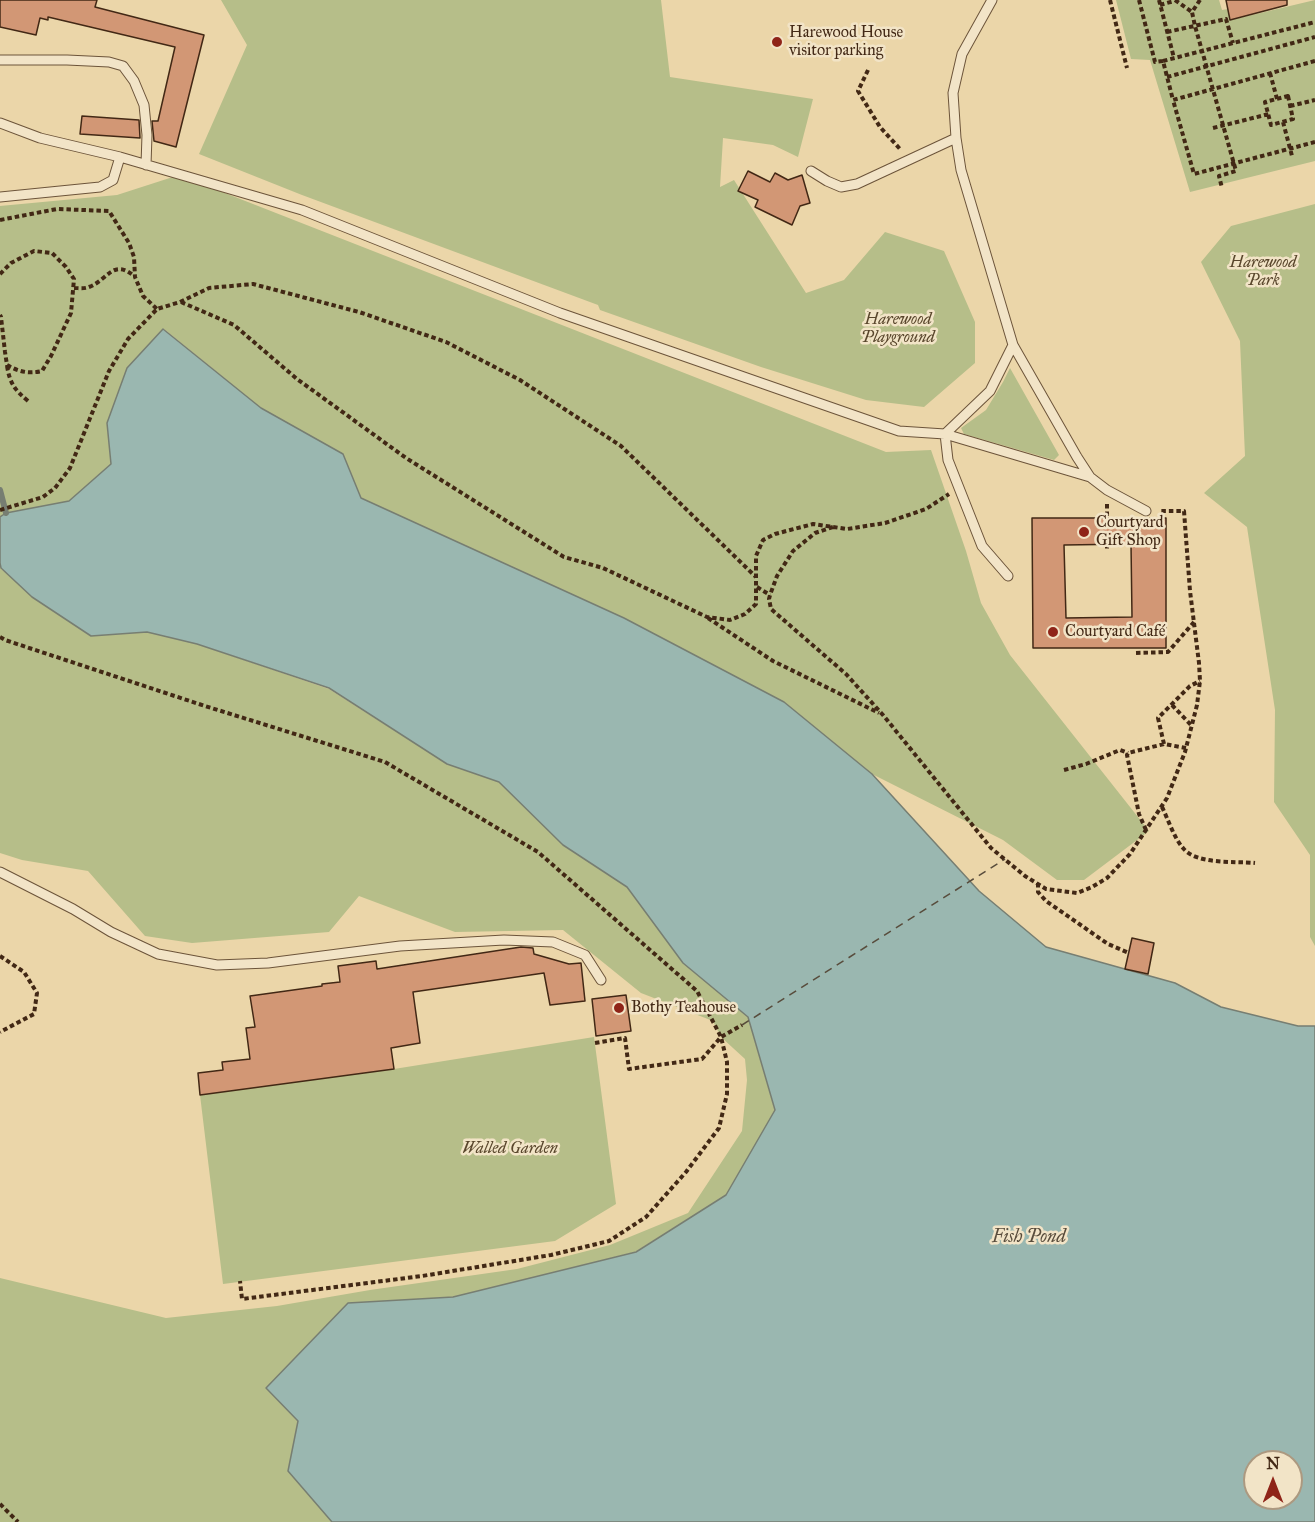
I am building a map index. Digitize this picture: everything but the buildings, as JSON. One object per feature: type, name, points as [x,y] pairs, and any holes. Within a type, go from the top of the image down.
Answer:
[{"type":"lane","points":[[992,0],[962,54],[953,93],[961,170],[1013,345],[1090,477],[1107,490],[1146,511]]},
{"type":"lane","points":[[0,60],[99,61],[123,66],[134,81],[144,105],[147,135],[146,165]]},
{"type":"lane","points":[[0,123],[40,138],[120,157],[302,210],[560,313],[899,431],[945,434],[1090,477]]},
{"type":"lane","points":[[812,171],[827,182],[841,186],[857,184],[956,138]]},
{"type":"lane","points":[[0,196],[100,187],[113,180],[120,157]]},
{"type":"lane","points":[[945,434],[990,390],[1013,345]]},
{"type":"lane","points":[[945,434],[948,460],[982,546],[1008,576]]},
{"type":"lane","points":[[0,872],[73,909],[111,932],[158,954],[205,963],[217,965],[268,963],[335,953],[423,945],[504,940],[543,941],[553,942],[585,955],[601,980]]},
{"type":"path","points":[[1110,0],[1127,68]]},
{"type":"path","points":[[1139,0],[1155,62],[1315,22]]},
{"type":"path","points":[[1174,58],[1159,3],[1175,0],[1192,12],[1236,171],[1219,177],[1222,188]]},
{"type":"path","points":[[1192,12],[1200,0]]},
{"type":"path","points":[[1167,32],[1226,19],[1233,43]]},
{"type":"path","points":[[1167,78],[1315,37]]},
{"type":"path","points":[[1162,61],[1194,174],[1315,142]]},
{"type":"path","points":[[1173,100],[1315,62]]},
{"type":"path","points":[[868,70],[858,91],[880,127],[911,159]]},
{"type":"path","points":[[1270,74],[1276,99]]},
{"type":"path","points":[[1288,96],[1293,119],[1271,125],[1265,102],[1276,99],[1288,96]]},
{"type":"path","points":[[1290,106],[1315,100]]},
{"type":"path","points":[[1213,128],[1269,114]]},
{"type":"path","points":[[1283,122],[1292,156]]},
{"type":"path","points":[[0,220],[57,209],[109,211],[129,243],[134,257],[135,277],[143,296],[157,309]]},
{"type":"path","points":[[0,274],[11,263],[34,251],[52,253],[74,279],[71,313],[42,371],[31,374],[7,365]]},
{"type":"path","points":[[74,288],[87,288],[117,269],[127,270],[135,277]]},
{"type":"path","points":[[0,510],[43,497],[55,488],[70,468],[110,371],[128,339],[157,309],[180,302],[209,288],[253,284],[359,312],[446,342],[520,380],[621,446],[756,578]]},
{"type":"path","points":[[180,302],[234,325],[297,379],[406,458],[564,557],[603,568],[707,617],[773,661],[883,715]]},
{"type":"path","points":[[0,315],[9,375],[16,390],[28,401]]},
{"type":"path","points":[[707,617],[730,620],[745,614],[756,604],[756,556],[763,540],[775,534],[813,524],[847,529],[885,523],[926,509],[959,488]]},
{"type":"path","points":[[833,527],[815,533],[793,551],[777,576],[769,599],[771,609],[846,674],[883,715],[991,848],[1038,884],[1046,888],[1077,893],[1107,878],[1130,854],[1162,807],[1186,748],[1197,705],[1200,681],[1184,511],[1146,511]]},
{"type":"path","points":[[1107,544],[1107,551]]},
{"type":"path","points":[[756,586],[770,595]]},
{"type":"path","points":[[1136,653],[1168,652],[1194,622]]},
{"type":"path","points":[[0,637],[194,702],[385,762],[538,852],[697,991],[721,1037],[727,1062],[727,1094],[719,1128],[686,1172],[646,1217],[609,1241],[551,1255],[481,1267],[242,1299],[240,1281]]},
{"type":"path","points":[[1164,744],[1158,718],[1190,686],[1200,681]]},
{"type":"path","points":[[1172,705],[1192,726]]},
{"type":"path","points":[[1064,770],[1120,750],[1128,753],[1164,744],[1186,748]]},
{"type":"path","points":[[1128,753],[1139,814],[1146,830]]},
{"type":"path","points":[[1162,807],[1183,848],[1192,856],[1202,859],[1255,863]]},
{"type":"path","points":[[1038,884],[1038,892],[1046,901],[1108,944],[1129,953]]},
{"type":"path","points":[[0,956],[24,972],[37,993],[34,1014],[0,1032]]},
{"type":"path","points":[[595,1043],[625,1038],[629,1069],[702,1059],[721,1037],[742,1025]]},
{"type":"path","points":[[0,1504],[18,1522]]},
{"type":"green space","name":"Harewood Playground","points":[[221,0],[661,0],[670,77],[813,99],[798,157],[773,145],[723,138],[720,187],[734,180],[806,293],[844,280],[885,232],[944,251],[975,322],[975,363],[924,407],[866,400],[761,367],[600,310],[598,305],[302,195],[199,154],[247,45]]},
{"type":"green space","points":[[1116,0],[1219,0],[1222,10],[1228,9],[1231,20],[1315,0],[1315,161],[1190,192],[1150,60],[1131,59]]},
{"type":"green space","points":[[179,175],[886,452],[931,450],[966,551],[981,603],[1010,655],[1149,831],[1084,880],[1057,880],[1003,840],[872,774],[784,702],[624,618],[361,498],[343,454],[261,408],[164,329],[107,423],[111,464],[69,501],[6,513],[0,517],[0,206],[117,195]]},
{"type":"green space","name":"Harewood Park","points":[[1315,204],[1315,946],[1310,937],[1310,855],[1274,802],[1275,710],[1247,527],[1204,493],[1245,456],[1240,341],[1201,262],[1231,226]]},
{"type":"green space","points":[[1010,368],[1059,455],[1054,460],[964,434],[961,428],[986,410]]},
{"type":"green space","points":[[0,563],[1,569],[91,636],[147,632],[197,644],[329,689],[447,764],[499,781],[563,845],[627,887],[683,963],[748,1017],[775,1111],[726,1195],[635,1252],[453,1297],[348,1303],[266,1388],[298,1421],[288,1471],[332,1522],[0,1522],[0,1278],[166,1318],[277,1306],[517,1269],[610,1245],[688,1213],[742,1131],[747,1080],[745,1059],[721,1037],[713,1021],[641,993],[563,930],[455,932],[359,896],[329,932],[192,943],[145,936],[88,871],[22,860],[0,853]]},
{"type":"green space","name":"Walled Garden","points":[[594,1037],[616,1204],[555,1241],[223,1284],[200,1095],[394,1069]]},
{"type":"water","name":"Fish Pond","points":[[163,329],[261,408],[343,454],[361,498],[624,618],[784,702],[872,774],[979,891],[1046,947],[1175,983],[1221,1007],[1298,1026],[1315,1026],[1315,1522],[332,1522],[288,1471],[298,1421],[266,1388],[348,1303],[453,1297],[636,1252],[726,1195],[775,1110],[748,1017],[683,963],[627,887],[563,845],[499,782],[447,764],[329,688],[197,644],[147,632],[91,636],[32,597],[1,568],[0,517],[6,513],[69,501],[111,464],[107,423],[127,368]]},
{"type":"waterway","points":[[0,490],[6,513]]},
{"type":"ferry route","points":[[742,1025],[1005,859]]},
{"type":"place","name":"Harewood House visitor parking","points":[[777,42]]},
{"type":"place","name":"Courtyard Gift Shop","points":[[1084,532]]},
{"type":"place","name":"Courtyard Café","points":[[1053,632]]},
{"type":"place","name":"Bothy Teahouse","points":[[619,1008]]}]
